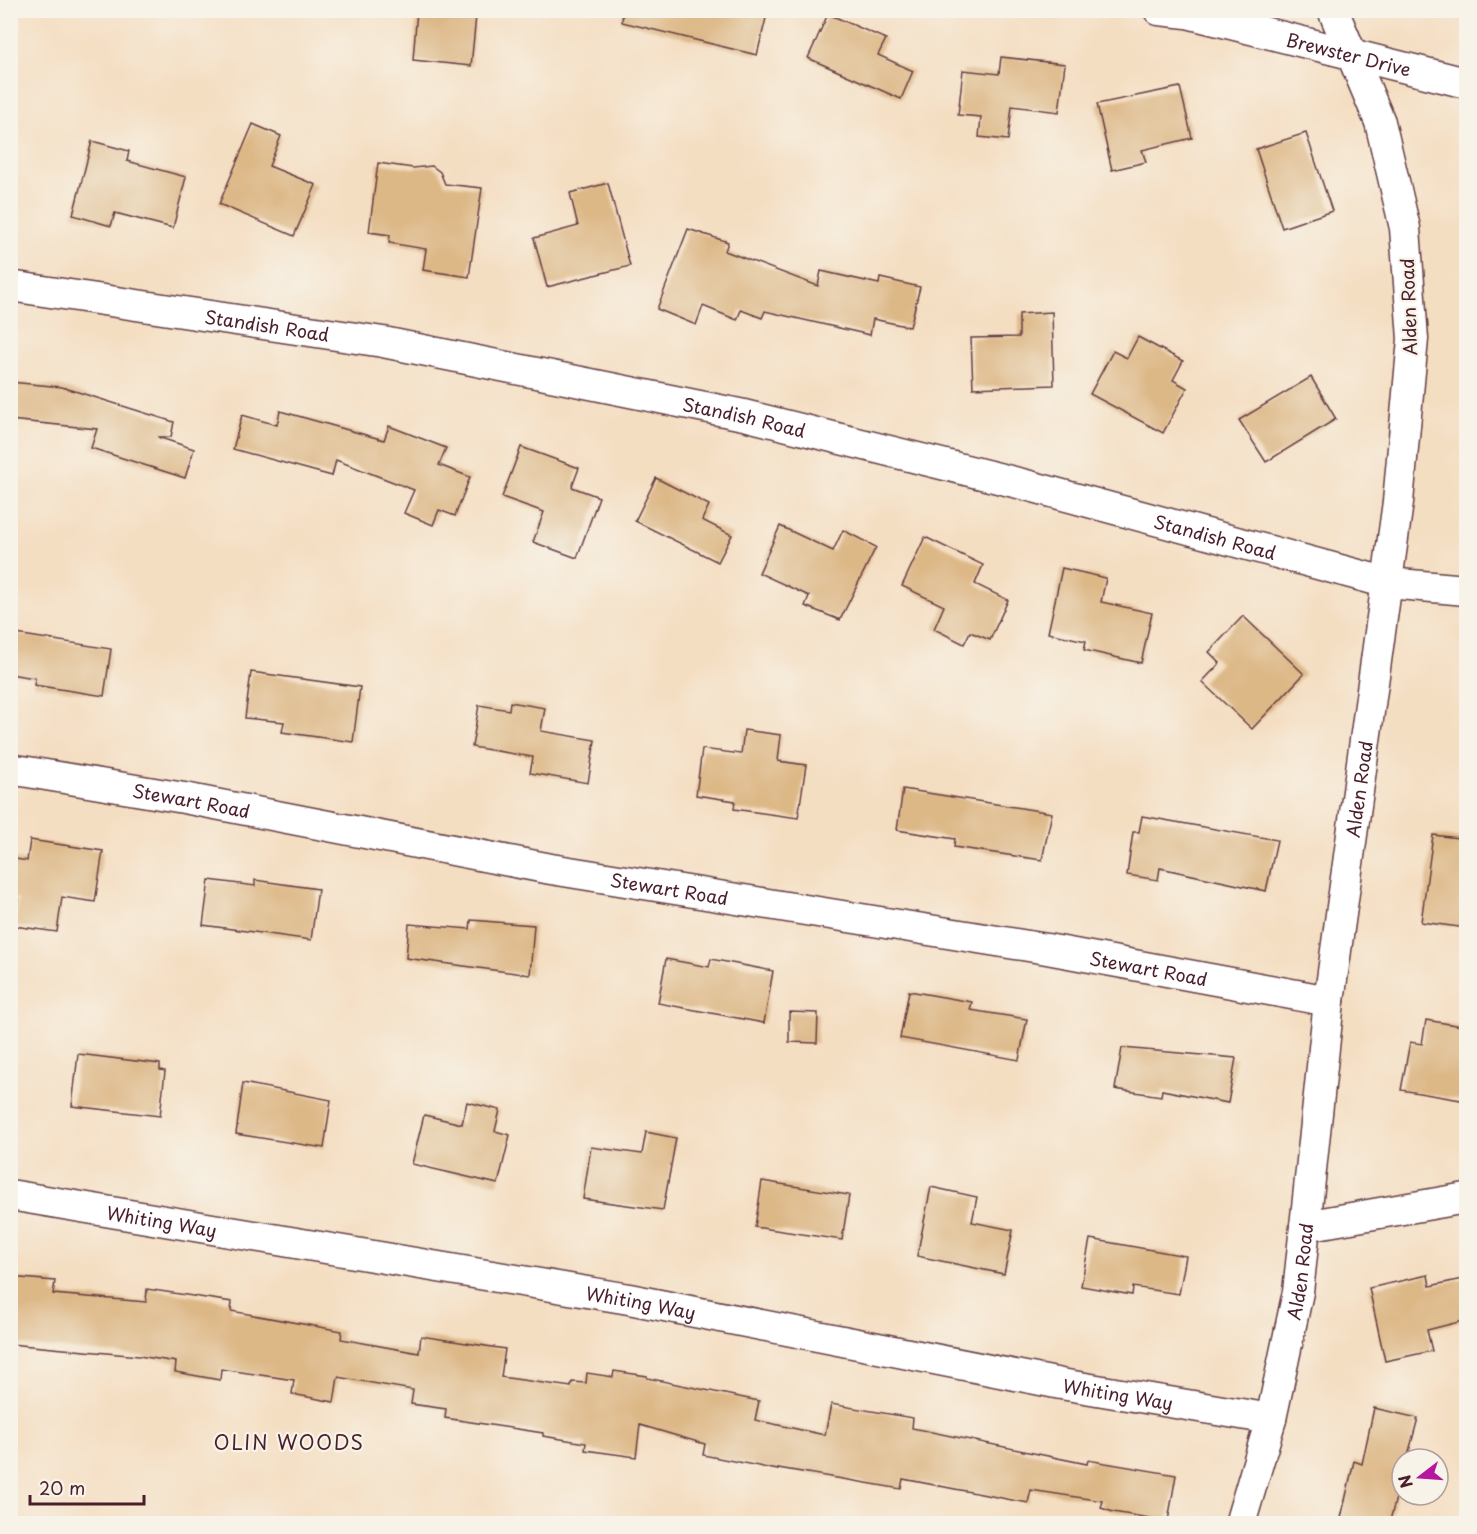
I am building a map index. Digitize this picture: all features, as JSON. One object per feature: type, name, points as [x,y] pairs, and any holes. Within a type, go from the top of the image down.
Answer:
[{"type":"street","name":"Brewster Drive","points":[[1159,10],[1187,13],[1467,83]]},
{"type":"street","name":"Alden Road","points":[[1240,1524],[1271,1419],[1298,1292],[1329,1001],[1388,583],[1413,339],[1405,228],[1380,122],[1333,10]]},
{"type":"street","name":"Standish Road","points":[[10,286],[383,342],[744,415],[1026,485],[1388,583],[1467,590]]},
{"type":"street","name":"Stewart Road","points":[[10,769],[184,798],[551,869],[1047,949],[1329,1001]]},
{"type":"street","name":"Whiting Way","points":[[10,1195],[629,1299],[1061,1384],[1271,1419]]},
{"type":"street","points":[[1305,1226],[1467,1198]]},
{"type":"building","points":[[417,10],[476,16],[471,66],[413,60]]},
{"type":"building","points":[[623,10],[768,10],[757,55],[622,22]]},
{"type":"building","points":[[828,14],[886,39],[878,55],[913,71],[901,99],[808,58]]},
{"type":"building","points":[[1001,57],[1065,64],[1059,112],[1012,106],[1008,140],[979,137],[981,117],[958,115],[963,70],[999,74]]},
{"type":"building","points":[[1180,87],[1192,138],[1142,150],[1146,162],[1112,170],[1097,104]]},
{"type":"building","points":[[253,124],[281,136],[269,166],[316,185],[294,236],[219,204]]},
{"type":"building","points":[[1306,133],[1332,211],[1282,228],[1256,149]]},
{"type":"building","points":[[92,141],[129,151],[127,161],[186,177],[173,228],[115,213],[111,226],[73,215]]},
{"type":"building","points":[[378,163],[413,168],[432,166],[440,172],[445,184],[482,188],[469,277],[423,270],[426,249],[389,243],[390,235],[369,232]]},
{"type":"building","points":[[608,183],[630,266],[547,287],[534,238],[578,226],[570,193]]},
{"type":"building","points":[[688,229],[728,242],[725,251],[818,286],[821,271],[879,284],[880,278],[920,287],[910,327],[873,319],[870,335],[765,311],[762,318],[741,310],[737,320],[703,306],[696,325],[657,309]]},
{"type":"building","points":[[1052,312],[1054,385],[973,388],[971,338],[1019,337],[1019,314]]},
{"type":"building","points":[[1138,337],[1183,361],[1173,380],[1187,388],[1163,433],[1090,394],[1113,351],[1127,358]]},
{"type":"building","points":[[1311,377],[1336,419],[1266,462],[1239,420]]},
{"type":"building","points":[[10,382],[62,387],[174,422],[171,437],[158,437],[194,449],[185,478],[91,448],[97,429],[10,420]]},
{"type":"building","points":[[280,411],[384,440],[389,426],[446,448],[439,465],[470,477],[455,516],[439,510],[433,525],[404,513],[414,490],[336,460],[332,476],[233,449],[242,415],[277,425]]},
{"type":"building","points":[[521,447],[579,468],[572,487],[599,497],[577,558],[533,542],[544,512],[502,497]]},
{"type":"building","points":[[656,478],[709,505],[702,520],[732,535],[718,562],[635,521]]},
{"type":"building","points":[[780,526],[833,551],[843,530],[876,547],[840,620],[805,606],[809,596],[759,573]]},
{"type":"building","points":[[925,537],[983,565],[975,584],[1008,600],[990,640],[970,632],[964,644],[934,629],[944,606],[902,586]]},
{"type":"building","points":[[1062,568],[1106,578],[1101,602],[1152,613],[1141,663],[1084,650],[1086,641],[1048,633]]},
{"type":"building","points":[[1243,616],[1304,674],[1252,729],[1202,682],[1220,663],[1209,652]]},
{"type":"building","points":[[10,633],[111,649],[104,696],[34,685],[35,678],[10,674]]},
{"type":"building","points":[[251,672],[360,687],[353,742],[282,732],[284,722],[245,718]]},
{"type":"building","points":[[510,702],[545,708],[541,731],[595,740],[588,783],[530,773],[533,757],[472,747],[479,705],[509,710]]},
{"type":"building","points":[[744,730],[781,735],[778,761],[806,765],[798,818],[734,809],[735,801],[696,795],[702,749],[741,754]]},
{"type":"building","points":[[903,789],[1052,813],[1042,860],[954,847],[955,839],[897,830]]},
{"type":"building","points":[[1142,816],[1277,840],[1266,891],[1160,868],[1158,880],[1127,875],[1133,832],[1139,832]]},
{"type":"building","points":[[1433,835],[1467,839],[1467,928],[1421,922]]},
{"type":"building","points":[[30,840],[103,851],[95,902],[62,897],[57,932],[14,926],[18,899],[10,898],[10,858],[27,861]]},
{"type":"building","points":[[209,880],[255,886],[255,880],[318,889],[311,940],[203,925]]},
{"type":"building","points":[[471,920],[534,925],[530,975],[406,958],[409,924],[470,929]]},
{"type":"building","points":[[666,959],[709,967],[711,959],[773,971],[764,1023],[658,1003]]},
{"type":"building","points":[[909,991],[972,1002],[970,1010],[1027,1019],[1019,1060],[900,1038]]},
{"type":"building","points":[[789,1012],[818,1013],[817,1043],[789,1042]]},
{"type":"building","points":[[1426,1020],[1467,1027],[1467,1101],[1401,1090],[1410,1042],[1422,1044]]},
{"type":"building","points":[[1122,1048],[1236,1058],[1228,1103],[1162,1090],[1161,1096],[1115,1089]]},
{"type":"building","points":[[78,1054],[160,1064],[160,1070],[165,1071],[160,1116],[72,1106]]},
{"type":"building","points":[[243,1083],[331,1100],[324,1148],[236,1134]]},
{"type":"building","points":[[467,1102],[500,1110],[495,1131],[510,1135],[498,1184],[412,1164],[424,1115],[462,1124]]},
{"type":"building","points":[[646,1132],[676,1138],[663,1210],[583,1199],[591,1147],[642,1154]]},
{"type":"building","points":[[762,1181],[849,1195],[842,1240],[755,1227]]},
{"type":"building","points":[[931,1187],[977,1197],[972,1222],[1013,1230],[1004,1274],[917,1256]]},
{"type":"building","points":[[1090,1239],[1186,1256],[1179,1294],[1133,1287],[1132,1295],[1081,1286]]},
{"type":"building","points":[[1428,1275],[1430,1286],[1467,1278],[1467,1320],[1427,1330],[1432,1351],[1385,1361],[1369,1288]]},
{"type":"building","points":[[10,1277],[55,1281],[53,1294],[146,1302],[147,1289],[232,1302],[231,1311],[342,1331],[341,1339],[419,1353],[421,1336],[505,1349],[501,1377],[571,1387],[572,1382],[586,1383],[587,1373],[613,1377],[614,1371],[647,1376],[647,1378],[759,1401],[755,1420],[825,1435],[831,1404],[913,1418],[912,1428],[1087,1464],[1088,1460],[1176,1475],[1168,1521],[1113,1512],[1101,1508],[1103,1501],[1031,1490],[1028,1503],[903,1479],[901,1489],[778,1468],[778,1470],[703,1455],[705,1444],[640,1425],[636,1457],[585,1450],[586,1443],[543,1436],[543,1433],[445,1418],[446,1409],[411,1404],[413,1390],[338,1377],[334,1402],[292,1394],[294,1380],[221,1369],[220,1380],[175,1372],[176,1362],[139,1356],[10,1344]]},
{"type":"building","points":[[1374,1408],[1418,1418],[1410,1447],[1390,1447],[1390,1507],[1394,1507],[1389,1524],[1365,1524],[1341,1518],[1354,1461],[1362,1464]]},
{"type":"district","name":"OLIN WOODS","points":[[289,1442]]}]
